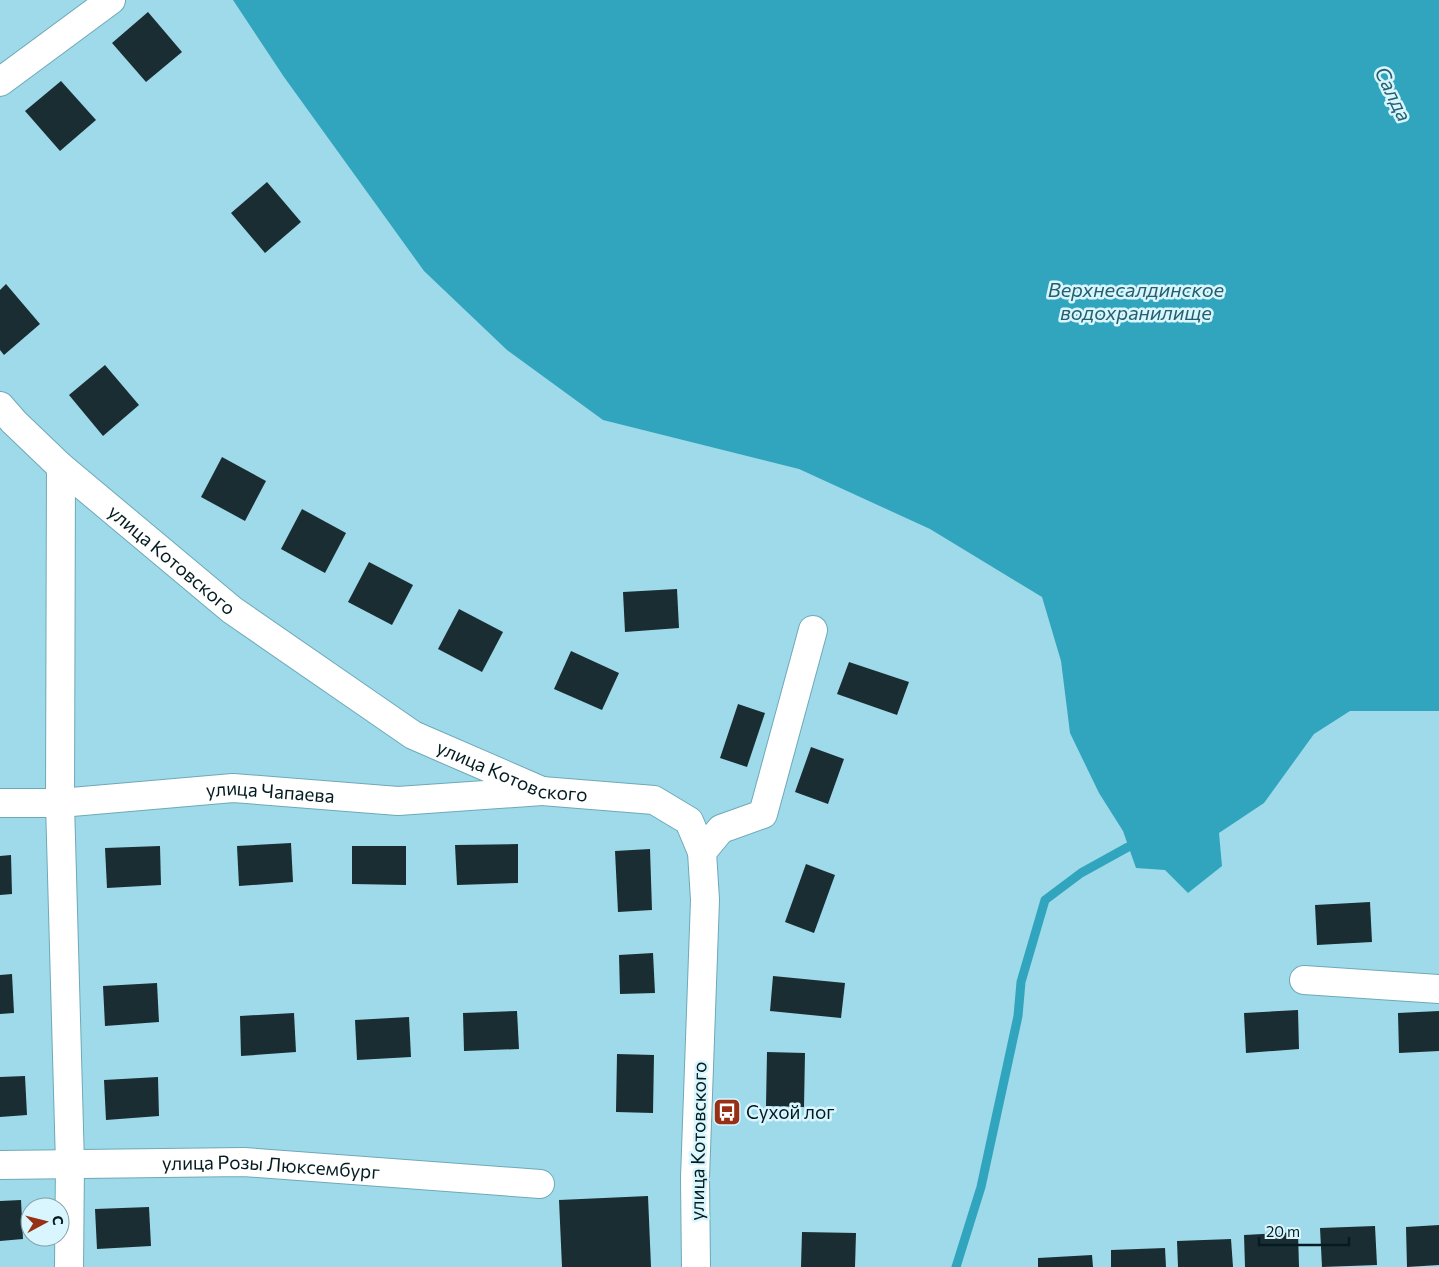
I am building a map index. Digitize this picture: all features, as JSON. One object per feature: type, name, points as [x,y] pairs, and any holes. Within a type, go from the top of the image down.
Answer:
[{"type":"street","points":[[0,82],[111,0]]},
{"type":"street","name":"улица Котовского","points":[[5,417],[61,467],[232,610],[413,735],[542,791],[654,800],[689,821],[702,852],[705,900],[696,1168],[696,1267]]},
{"type":"street","points":[[61,467],[60,803],[70,1164],[69,1267]]},
{"type":"street","points":[[702,852],[721,830],[763,814],[813,630]]},
{"type":"street","name":"улица Чапаева","points":[[0,803],[60,803],[233,788],[398,801],[542,791]]},
{"type":"street","points":[[1304,980],[1439,989]]},
{"type":"street","name":"улица Розы Люксембург","points":[[0,1166],[244,1162],[540,1184]]},
{"type":"water","name":"Верхнесалдинское водохранилище","points":[[233,0],[1439,0],[1439,711],[1350,711],[1314,734],[1264,803],[1219,833],[1222,866],[1188,893],[1165,870],[1136,868],[1123,831],[1099,793],[1070,733],[1061,661],[1042,597],[930,529],[799,469],[603,420],[507,350],[424,271],[284,77]]},
{"type":"building","points":[[148,12],[182,52],[146,82],[112,43]]},
{"type":"building","points":[[61,81],[96,120],[60,151],[25,111]]},
{"type":"building","points":[[267,182],[301,222],[265,253],[231,213]]},
{"type":"building","points":[[6,284],[40,324],[4,355],[0,350],[0,290]]},
{"type":"building","points":[[105,365],[139,405],[103,436],[69,395]]},
{"type":"building","points":[[222,457],[266,481],[245,521],[201,497]]},
{"type":"building","points":[[302,509],[346,533],[325,573],[281,549]]},
{"type":"building","points":[[369,562],[413,585],[392,625],[348,602]]},
{"type":"building","points":[[677,589],[679,628],[625,632],[623,592]]},
{"type":"building","points":[[459,609],[503,632],[482,672],[438,649]]},
{"type":"building","points":[[571,651],[619,673],[602,710],[554,689]]},
{"type":"building","points":[[849,662],[909,682],[897,715],[837,694]]},
{"type":"building","points":[[738,704],[765,713],[747,767],[720,758]]},
{"type":"building","points":[[811,747],[844,759],[828,804],[795,792]]},
{"type":"building","points":[[291,843],[293,882],[239,886],[237,846]]},
{"type":"building","points":[[518,844],[518,883],[457,885],[455,845]]},
{"type":"building","points":[[160,846],[161,885],[107,888],[105,848]]},
{"type":"building","points":[[352,846],[406,846],[406,885],[352,884]]},
{"type":"building","points":[[650,849],[652,910],[618,912],[615,851]]},
{"type":"building","points":[[11,855],[12,894],[0,895],[0,856]]},
{"type":"building","points":[[806,864],[835,875],[814,933],[785,922]]},
{"type":"building","points":[[1370,902],[1372,942],[1317,945],[1315,905]]},
{"type":"building","points":[[653,953],[655,993],[620,994],[619,955]]},
{"type":"building","points":[[12,974],[14,1013],[0,1014],[0,975]]},
{"type":"building","points":[[773,976],[845,983],[841,1018],[770,1011]]},
{"type":"building","points":[[157,983],[159,1022],[105,1026],[103,986]]},
{"type":"building","points":[[1298,1010],[1299,1049],[1246,1053],[1244,1013]]},
{"type":"building","points":[[517,1011],[519,1049],[464,1051],[463,1013]]},
{"type":"building","points":[[1439,1011],[1439,1051],[1399,1053],[1398,1013]]},
{"type":"building","points":[[294,1013],[296,1052],[241,1056],[240,1016]]},
{"type":"building","points":[[409,1017],[411,1057],[357,1060],[355,1020]]},
{"type":"building","points":[[767,1052],[805,1053],[804,1107],[766,1106]]},
{"type":"building","points":[[617,1054],[654,1055],[653,1113],[616,1112]]},
{"type":"building","points":[[25,1076],[27,1115],[0,1117],[0,1077]]},
{"type":"building","points":[[158,1077],[159,1116],[106,1120],[104,1080]]},
{"type":"building","points":[[648,1196],[651,1267],[562,1267],[559,1200]]},
{"type":"building","points":[[20,1200],[20,1239],[0,1241],[0,1201]]},
{"type":"building","points":[[149,1207],[151,1246],[97,1249],[95,1209]]},
{"type":"building","points":[[1439,1225],[1439,1265],[1407,1267],[1406,1227]]},
{"type":"building","points":[[1375,1226],[1377,1265],[1322,1267],[1320,1228]]},
{"type":"building","points":[[802,1232],[856,1233],[855,1267],[801,1267]]},
{"type":"building","points":[[1298,1232],[1299,1267],[1245,1267],[1244,1235]]},
{"type":"building","points":[[1231,1239],[1233,1267],[1178,1267],[1177,1241]]},
{"type":"building","points":[[1165,1248],[1166,1267],[1111,1267],[1111,1250]]},
{"type":"building","points":[[1092,1255],[1093,1267],[1038,1267],[1038,1258]]},
{"type":"waterway","points":[[956,1267],[981,1187],[1018,1016],[1021,982],[1045,900],[1081,873],[1128,847]]},
{"type":"place","name":"Сухой лог","points":[[727,1112]]},
{"type":"water label","name":"Салда","points":[[1393,94]]}]
